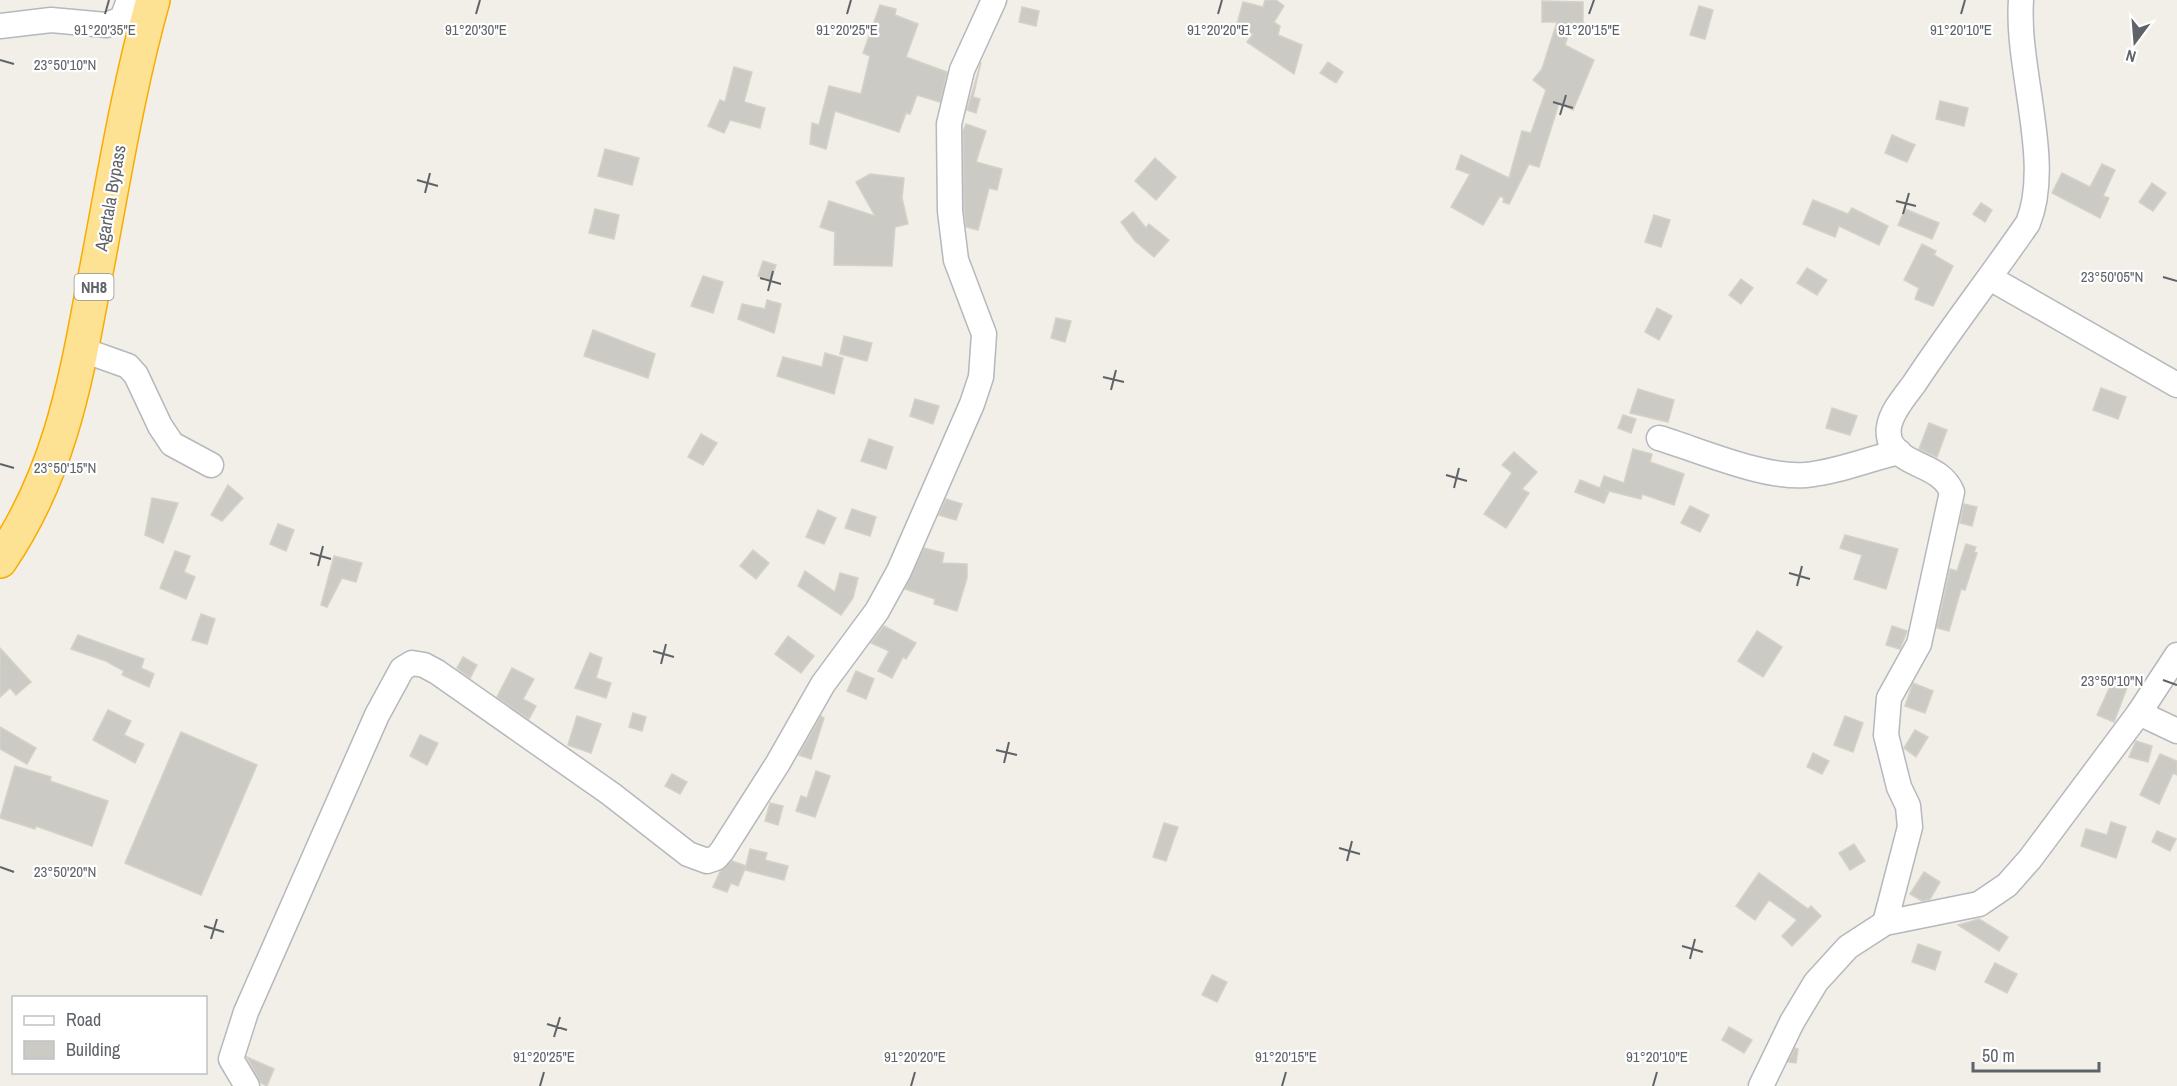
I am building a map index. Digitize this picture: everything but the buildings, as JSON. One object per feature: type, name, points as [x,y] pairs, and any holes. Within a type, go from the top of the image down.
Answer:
[{"type":"highway","name":"Agartala Bypass","points":[[0,561],[29,513],[45,479],[74,389],[117,157],[153,0]]},
{"type":"street","points":[[0,26],[51,20],[106,25],[122,19],[129,0]]},
{"type":"street","points":[[246,1086],[231,1059],[246,1012],[377,715],[402,669],[412,663],[437,672],[611,794],[688,854],[707,861],[716,858],[722,851],[778,763],[824,684],[888,591],[931,501],[972,405],[981,377],[984,334],[956,260],[950,211],[949,124],[962,70],[994,0]]},
{"type":"street","points":[[1885,923],[1910,827],[1908,806],[1899,787],[1886,735],[1889,698],[1919,644],[1952,492],[1947,481],[1937,472],[1908,459],[1899,452],[1890,440],[1889,427],[1896,411],[1943,340],[2028,223],[2038,188],[2021,44],[2022,0]]},
{"type":"street","points":[[1990,278],[2177,385]]},
{"type":"street","points":[[83,350],[132,369],[160,426],[172,444],[211,465]]},
{"type":"street","points":[[1659,438],[1759,469],[1793,475],[1839,469],[1899,452]]},
{"type":"street","points":[[1761,1086],[1792,1022],[1816,982],[1848,947],[1885,923],[1979,904],[2007,885],[2030,859],[2139,713],[2177,655]]},
{"type":"street","points":[[2139,713],[2177,731]]}]
